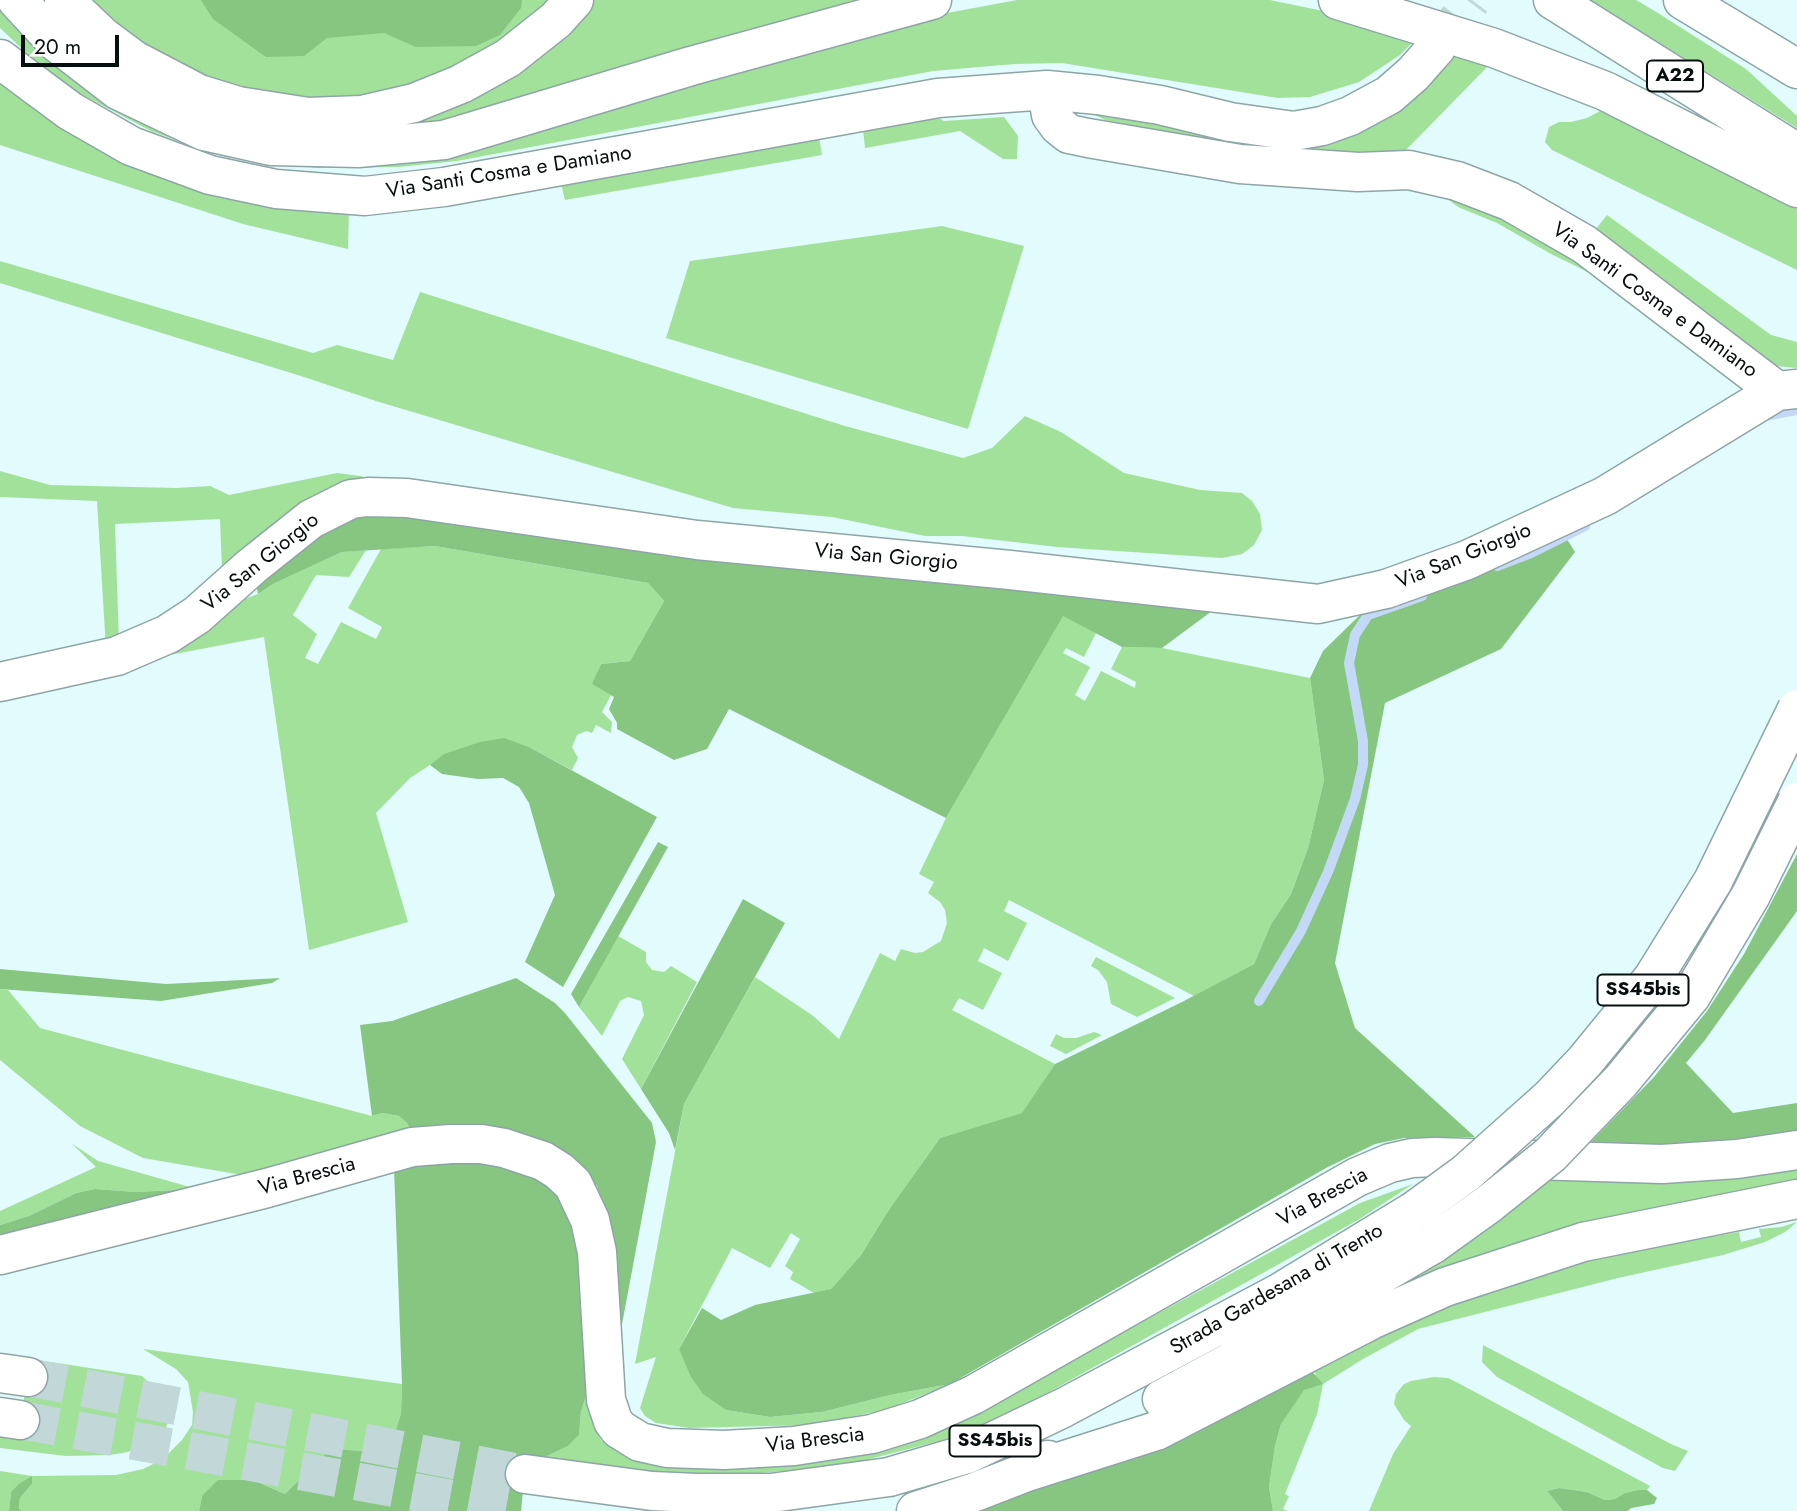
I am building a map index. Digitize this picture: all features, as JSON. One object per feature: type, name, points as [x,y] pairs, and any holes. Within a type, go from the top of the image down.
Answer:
[{"type":"main road","points":[[17,0],[56,42],[118,90],[204,131],[271,146],[358,148],[444,140],[691,66],[932,0]]},
{"type":"main road","points":[[64,0],[103,37],[134,60],[199,94],[239,106],[308,117],[362,115],[414,103],[461,84],[508,58],[556,20],[574,0]]},
{"type":"main road","points":[[1338,0],[1494,48],[1605,91],[1797,188]]},
{"type":"main road","name":"A22","points":[[1553,0],[1797,153]]},
{"type":"main road","points":[[1683,0],[1797,69]]},
{"type":"main road","name":"Via Santi Cosma e Damiano","points":[[0,58],[70,111],[131,146],[210,175],[276,189],[365,196],[443,187],[938,98],[1047,90],[1148,103],[1230,122],[1294,131],[1332,123],[1389,95],[1413,74],[1436,48]]},
{"type":"main road","name":"Via Santi Cosma e Damiano","points":[[1047,90],[1051,115],[1069,134],[1240,164],[1358,172],[1409,170],[1457,181],[1509,201],[1584,244],[1787,390]]},
{"type":"main road","name":"Via San Giorgio","points":[[0,682],[117,656],[168,634],[197,615],[311,519],[351,499],[368,496],[408,498],[697,540],[1318,604],[1386,589],[1467,560],[1605,496],[1787,390]]},
{"type":"main road","name":"Strada Gardesana di Trento","points":[[525,1474],[696,1493],[771,1493],[889,1477],[967,1454],[1063,1409],[1281,1292],[1414,1211],[1466,1173],[1550,1098],[1586,1061],[1653,978],[1713,881],[1797,709]]},
{"type":"main road","name":"Strada Gardesana di Trento","points":[[916,1511],[1024,1473],[1229,1363],[1433,1244],[1550,1155],[1621,1081],[1691,996],[1751,895],[1797,802]]},
{"type":"main road","name":"Via Brescia","points":[[0,1255],[267,1188],[412,1147],[481,1144],[504,1148],[543,1161],[559,1171],[573,1184],[590,1220],[597,1252],[607,1400],[613,1421],[627,1435],[667,1448],[724,1450],[794,1446],[872,1434],[919,1419],[973,1395],[1357,1177],[1390,1163],[1435,1157],[1662,1164],[1737,1159],[1797,1150]]},
{"type":"main road","points":[[1024,1473],[1156,1431],[1371,1320],[1456,1283],[1583,1242],[1797,1199]]},
{"type":"green space","points":[[0,0],[295,157],[947,13],[1017,0],[1270,0],[1419,36],[1400,55],[1359,82],[1310,97],[1278,98],[1062,63],[1015,64],[933,71],[457,161],[399,167],[317,168],[241,159],[198,148],[151,131],[79,93],[36,62],[0,28]]},
{"type":"green space","points":[[85,0],[559,0],[533,24],[440,78],[335,104],[253,98],[148,56]]},
{"type":"green space","points":[[201,0],[522,0],[521,8],[500,35],[476,46],[416,47],[384,33],[327,38],[304,56],[266,57],[213,19]]},
{"type":"green space","points":[[590,0],[872,0],[521,106],[384,134]]},
{"type":"green space","points":[[1590,0],[1636,0],[1658,13],[1746,69],[1797,116],[1797,128]]},
{"type":"green space","points":[[1458,49],[1494,60],[1402,154],[1278,154],[1105,120],[1095,115],[1097,108],[1162,118],[1397,108],[1424,90],[1450,63]]},
{"type":"green space","points":[[0,81],[47,119],[102,150],[349,210],[348,249],[243,224],[0,145]]},
{"type":"green space","points":[[1608,107],[1797,209],[1797,270],[1552,150],[1545,142],[1549,127],[1559,122],[1587,118]]},
{"type":"green space","points":[[934,115],[944,121],[1004,117],[1018,136],[1017,159],[1003,159],[960,131],[865,148],[863,129]]},
{"type":"green space","points":[[819,137],[822,155],[565,200],[561,184]]},
{"type":"green space","points":[[1431,186],[1497,210],[1596,276],[1497,223],[1458,207]]},
{"type":"green space","points":[[1607,215],[1771,335],[1797,342],[1797,368],[1776,366],[1749,353],[1592,234]]},
{"type":"green space","points":[[942,226],[1024,246],[968,429],[666,338],[690,261]]},
{"type":"green space","points":[[0,261],[313,353],[337,345],[393,360],[420,292],[845,426],[963,458],[992,448],[1025,416],[1061,432],[1124,473],[1200,490],[1242,493],[1252,501],[1260,514],[1262,530],[1254,545],[1242,554],[1222,558],[1057,547],[962,536],[925,536],[832,517],[733,508],[376,401],[0,283]]},
{"type":"green space","points":[[0,471],[50,485],[176,488],[210,486],[229,495],[337,473],[361,476],[373,481],[334,487],[312,497],[222,570],[220,519],[115,524],[119,644],[106,649],[97,501],[0,497]]},
{"type":"green space","points":[[373,512],[1212,611],[1162,648],[1122,647],[1063,616],[946,818],[729,709],[707,749],[674,760],[617,729],[617,723],[609,709],[614,697],[592,684],[601,664],[630,661],[664,601],[648,583],[435,546],[342,552],[273,584],[258,594],[256,583],[325,526]]},
{"type":"green space","points":[[1562,531],[1575,552],[1501,649],[1385,703],[1335,963],[1355,1028],[1475,1137],[1404,1138],[1375,1144],[1326,1168],[950,1384],[822,1412],[770,1417],[726,1410],[703,1394],[691,1377],[679,1349],[702,1308],[721,1320],[755,1305],[831,1289],[861,1255],[888,1211],[940,1138],[1022,1113],[1055,1064],[1254,964],[1271,924],[1291,894],[1308,848],[1324,780],[1310,678],[1323,651],[1362,613]]},
{"type":"green space","points":[[435,546],[648,583],[664,601],[630,661],[601,664],[593,684],[611,695],[602,712],[612,722],[611,733],[596,725],[592,733],[586,731],[577,735],[572,747],[578,758],[572,770],[531,748],[430,765],[410,778],[376,813],[408,922],[309,950],[264,637],[138,661],[236,602],[258,594],[273,584],[342,552],[366,550],[349,577],[316,575],[293,615],[317,634],[305,658],[318,664],[341,622],[376,639],[382,627],[348,608],[381,549]]},
{"type":"green space","points":[[1063,615],[1096,633],[1084,657],[1066,648],[1063,653],[1090,667],[1075,695],[1085,701],[1101,671],[1135,688],[1136,682],[1111,669],[1122,647],[1162,648],[1310,678],[1324,780],[1308,848],[1291,894],[1271,924],[1254,964],[1194,996],[1009,900],[1004,911],[1027,923],[1008,961],[984,948],[978,961],[1002,973],[983,1010],[959,998],[952,1010],[1055,1064],[1023,1113],[940,1138],[888,1211],[861,1255],[831,1289],[814,1293],[790,1279],[793,1272],[785,1266],[800,1239],[791,1233],[770,1268],[732,1248],[679,1349],[726,1410],[770,1417],[822,1412],[950,1384],[885,1410],[810,1425],[689,1428],[656,1423],[645,1416],[640,1408],[656,1357],[635,1364],[684,1104],[755,977],[812,1015],[839,1039],[880,953],[895,961],[901,949],[923,952],[941,941],[947,923],[945,910],[940,902],[928,893],[934,882],[919,874],[946,818]]},
{"type":"green space","points":[[504,738],[531,748],[657,817],[563,987],[525,962],[555,895],[529,803],[519,787],[503,778],[478,779],[442,774],[430,765],[444,754],[480,742]]},
{"type":"green space","points":[[658,842],[668,847],[579,1007],[571,994]]},
{"type":"green space","points":[[1797,854],[1797,911],[1686,1063],[1733,1113],[1797,1103],[1797,1130],[1761,1139],[1657,1147],[1589,1144],[1654,1077],[1707,1011],[1744,954]]},
{"type":"green space","points":[[743,899],[785,923],[684,1104],[675,1150],[669,1133],[641,1089]]},
{"type":"green space","points":[[618,936],[646,952],[646,962],[652,970],[664,972],[671,966],[697,982],[641,1089],[622,1059],[644,1015],[641,1001],[628,997],[620,1001],[602,1036],[579,1007]]},
{"type":"green space","points":[[1096,957],[1175,998],[1137,1017],[1111,1004],[1107,982],[1098,970],[1091,966]]},
{"type":"green space","points":[[0,969],[166,984],[280,978],[272,983],[161,1001],[0,989]]},
{"type":"green space","points":[[516,978],[555,1003],[565,1013],[652,1123],[656,1142],[615,1362],[605,1212],[597,1186],[568,1153],[546,1142],[499,1127],[477,1124],[412,1132],[399,1116],[382,1113],[372,1116],[360,1025],[392,1021]]},
{"type":"green space","points":[[0,989],[8,990],[40,1028],[372,1116],[382,1113],[399,1116],[412,1132],[248,1176],[143,1158],[80,1126],[0,1060]]},
{"type":"green space","points":[[1094,1032],[1102,1035],[1066,1054],[1050,1046],[1056,1034],[1064,1038],[1076,1038]]},
{"type":"green space","points":[[71,1143],[98,1161],[197,1189],[135,1192],[95,1189],[76,1193],[29,1216],[0,1225],[0,1211],[96,1167]]},
{"type":"green space","points":[[449,1155],[518,1169],[553,1189],[564,1203],[573,1222],[581,1255],[588,1389],[581,1412],[579,1435],[568,1446],[545,1457],[544,1462],[526,1461],[521,1511],[199,1511],[202,1496],[218,1480],[253,1480],[285,1494],[330,1449],[384,1452],[394,1436],[401,1413],[394,1168]]},
{"type":"green space","points":[[1797,1167],[1797,1181],[1573,1225],[1535,1236],[1363,1308],[1443,1261],[1556,1173]]},
{"type":"green space","points":[[1413,1184],[1358,1220],[1049,1392],[993,1420],[943,1440],[843,1466],[701,1478],[544,1462],[545,1457],[568,1446],[579,1435],[581,1412],[588,1389],[593,1425],[601,1440],[624,1455],[647,1462],[989,1406],[1360,1203]]},
{"type":"green space","points":[[95,1189],[135,1192],[197,1189],[0,1238],[0,1225],[29,1216],[76,1193]]},
{"type":"green space","points":[[1797,1222],[1785,1232],[1765,1242],[1723,1255],[1618,1278],[1418,1329],[1363,1359],[1323,1384],[1317,1414],[1285,1494],[1289,1496],[1283,1509],[1288,1511],[1273,1511],[1269,1487],[1275,1446],[1288,1411],[1316,1374],[1310,1369],[1481,1290],[1577,1260],[1739,1232],[1741,1242],[1761,1237],[1759,1229]]},
{"type":"green space","points":[[1483,1345],[1688,1451],[1675,1471],[1663,1468],[1497,1377],[1482,1362]]},
{"type":"green space","points":[[143,1349],[402,1384],[401,1413],[394,1436],[384,1452],[330,1449],[285,1494],[253,1480],[202,1496],[199,1511],[19,1510],[20,1498],[32,1484],[11,1492],[9,1511],[0,1511],[0,1471],[32,1476],[116,1475],[143,1469],[163,1459],[182,1440],[192,1425],[193,1412],[188,1382],[176,1369]]},
{"type":"green space","points":[[31,1359],[142,1376],[163,1396],[170,1413],[165,1430],[149,1442],[128,1452],[110,1455],[66,1456],[0,1448],[0,1436],[17,1438]]},
{"type":"green space","points":[[1310,1369],[1323,1384],[1304,1390],[1281,1424],[1269,1487],[1273,1511],[975,1511]]},
{"type":"green space","points":[[1434,1377],[1448,1378],[1460,1384],[1650,1486],[1647,1490],[1625,1493],[1615,1499],[1605,1500],[1587,1492],[1559,1488],[1547,1491],[1563,1511],[1369,1511],[1393,1454],[1411,1426],[1394,1404],[1396,1394],[1404,1384]]},
{"type":"green space","points":[[32,1476],[32,1484],[20,1498],[19,1509],[22,1511],[9,1511],[11,1492]]},
{"type":"green space","points":[[1559,1488],[1587,1492],[1605,1500],[1639,1490],[1647,1490],[1657,1498],[1654,1504],[1631,1508],[1628,1511],[1563,1511],[1547,1491]]},
{"type":"waterway","points":[[1765,416],[1797,410]]},
{"type":"waterway","points":[[1497,566],[1531,553],[1585,526]]},
{"type":"waterway","points":[[1259,1001],[1301,931],[1328,872],[1355,799],[1363,765],[1363,741],[1349,663],[1355,635],[1368,615],[1422,596]]},
{"type":"tunnel","points":[[1436,48],[1472,0]]},
{"type":"tunnel","points":[[28,1377],[525,1474]]},
{"type":"tunnel","points":[[20,1420],[519,1511]]}]
